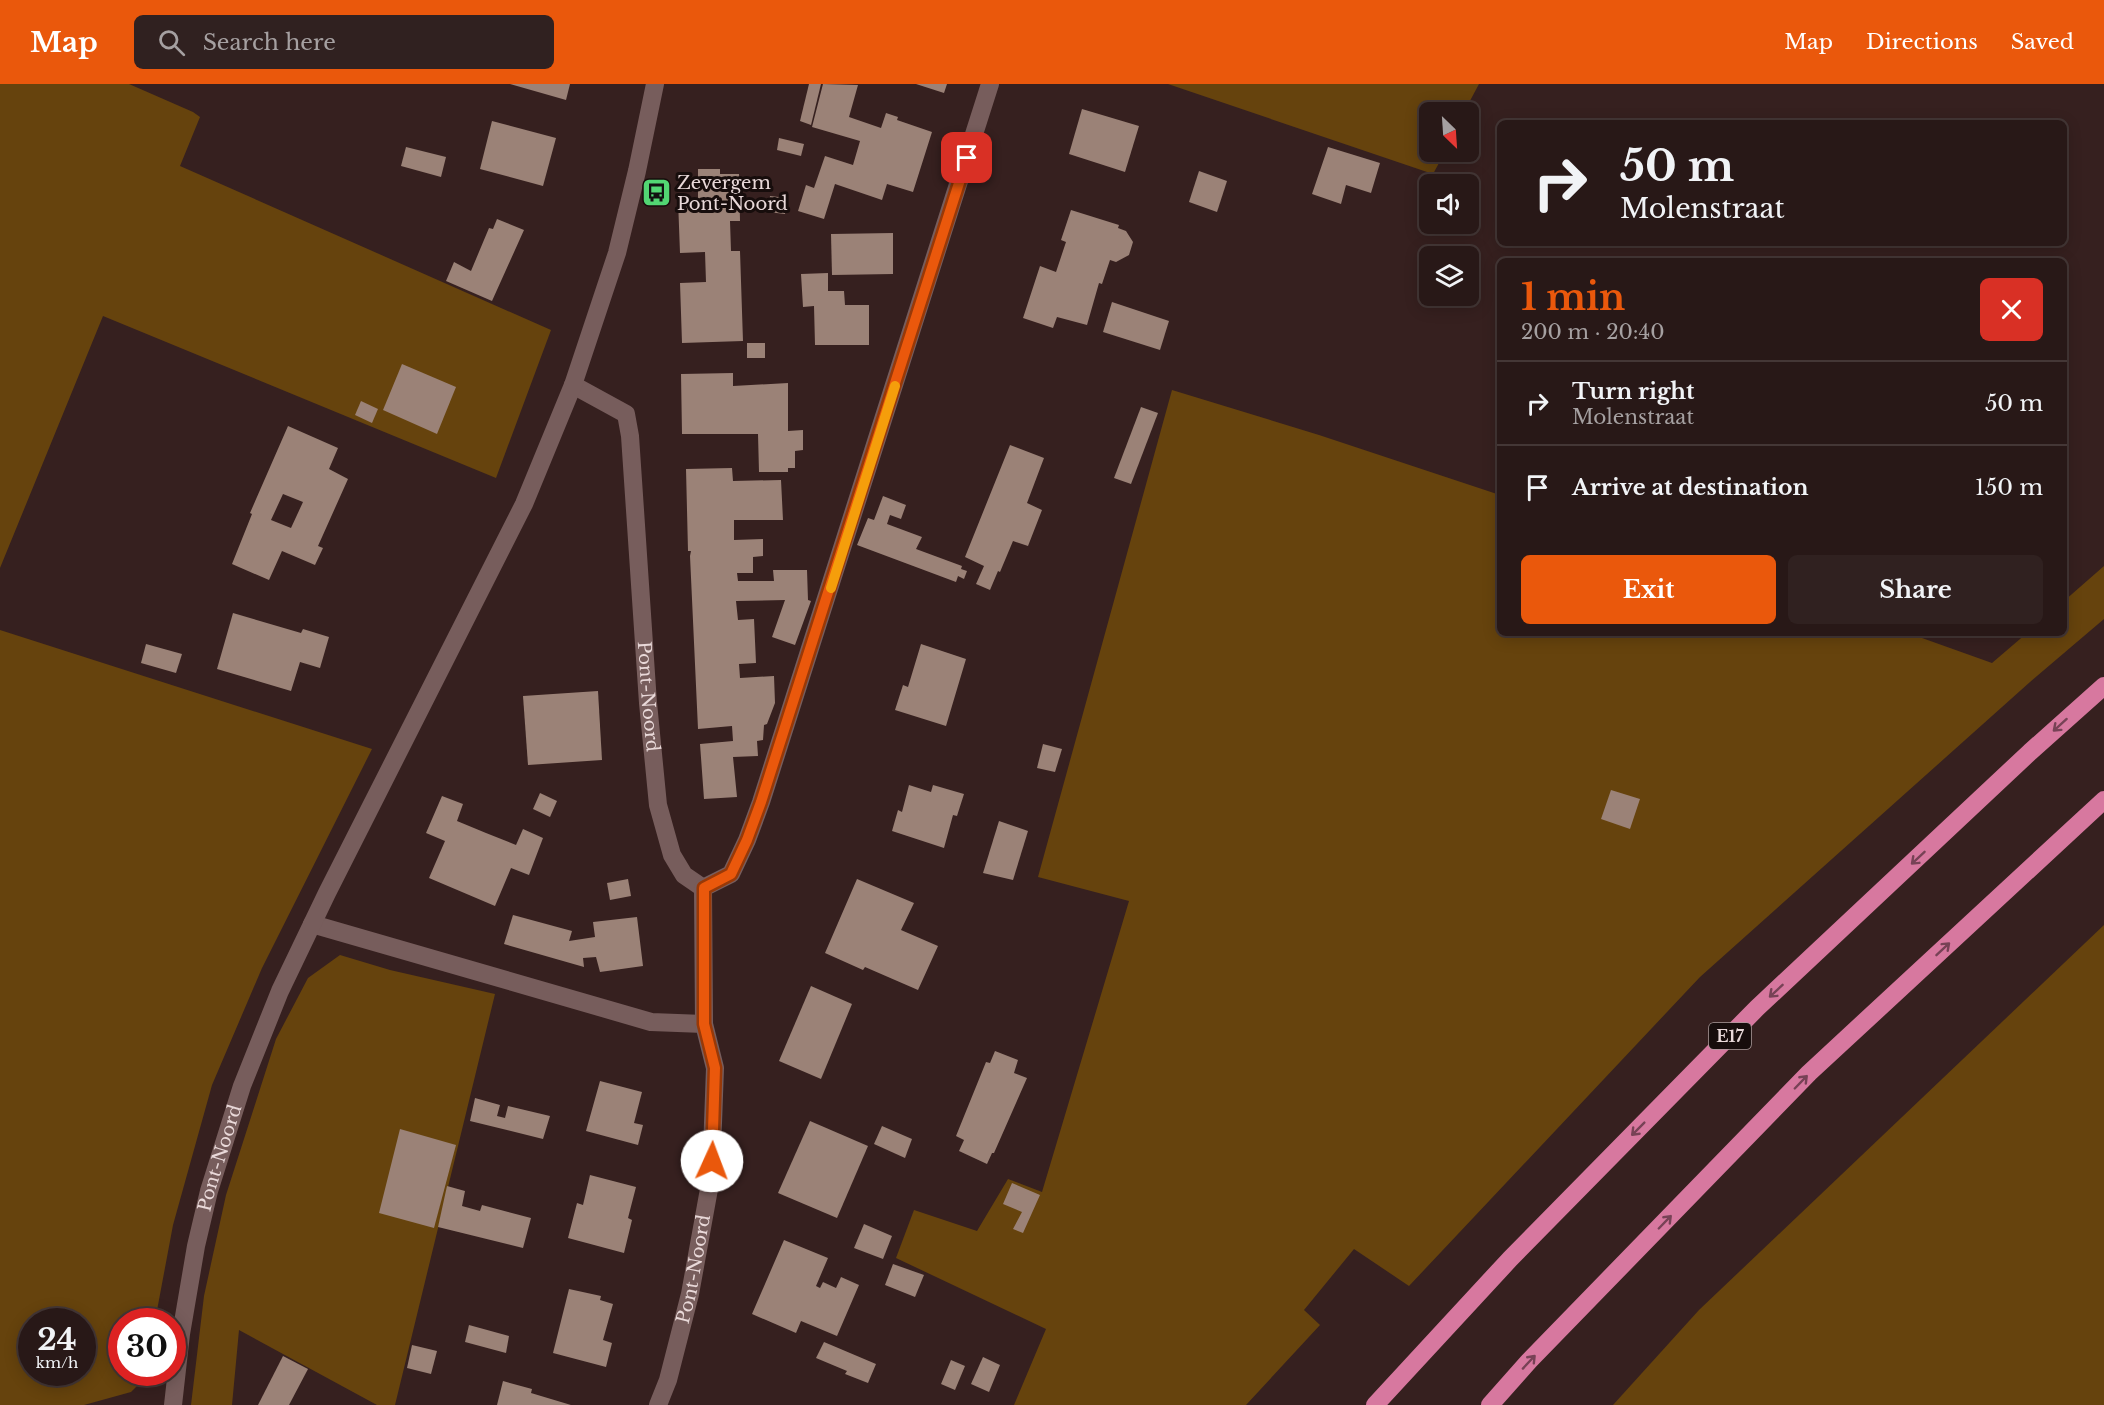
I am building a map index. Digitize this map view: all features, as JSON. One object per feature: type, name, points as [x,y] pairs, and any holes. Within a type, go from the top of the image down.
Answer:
[{"type":"highway","name":"E17","points":[[1376,1405],[1510,1259],[1757,1008],[2104,686]]},
{"type":"highway","points":[[1490,1405],[1529,1361],[1809,1073],[2104,800]]},
{"type":"street","name":"Pont-Noord","points":[[173,1405],[181,1334],[196,1246],[212,1180],[242,1086],[263,1030],[312,924],[524,504],[573,385],[617,253],[655,84]]},
{"type":"street","points":[[704,888],[731,874],[761,802],[990,84]]},
{"type":"street","name":"Pont-Noord","points":[[573,385],[626,414],[630,436],[648,703],[658,805],[672,855],[684,875],[704,888],[704,1024],[715,1068],[711,1178],[690,1294],[668,1380],[658,1405]]},
{"type":"street","points":[[312,924],[651,1022],[704,1024]]},
{"type":"shaded area","points":[[0,84],[129,84],[193,112],[200,117],[180,166],[551,330],[496,478],[103,316],[0,568]]},
{"type":"shaded area","points":[[1168,84],[1479,84],[1469,102],[1419,102],[1419,162],[1440,162],[1433,174]]},
{"type":"shaded area","points":[[1172,390],[1319,435],[1497,494],[1497,636],[1916,636],[1992,663],[2024,636],[2067,636],[2067,598],[2104,566],[2104,619],[2030,682],[1700,977],[1409,1286],[1354,1249],[1304,1310],[1320,1325],[1246,1405],[1014,1405],[1046,1329],[896,1258],[914,1210],[977,1231],[1008,1179],[1042,1192],[1129,901],[1038,877]]},
{"type":"shaded area","points":[[0,630],[372,749],[262,968],[212,1085],[173,1225],[157,1308],[108,1308],[108,1386],[137,1386],[131,1392],[84,1405],[0,1405]]},
{"type":"shaded area","points":[[2104,925],[2104,1405],[1613,1405],[1699,1310]]},
{"type":"shaded area","points":[[340,955],[390,970],[495,994],[395,1405],[377,1405],[239,1330],[232,1405],[191,1405],[204,1296],[226,1195],[276,1039],[308,978]]},
{"type":"building","points":[[510,84],[570,84],[566,100]]},
{"type":"building","points":[[809,84],[821,84],[811,125],[800,121]]},
{"type":"building","points":[[823,84],[858,85],[849,117],[881,128],[886,113],[898,117],[897,120],[932,132],[913,192],[887,184],[882,200],[835,184],[824,219],[798,211],[806,185],[814,188],[825,156],[853,165],[860,141],[812,127]]},
{"type":"building","points":[[916,84],[947,84],[944,93]]},
{"type":"building","points":[[1082,109],[1139,126],[1125,172],[1069,154]]},
{"type":"building","points":[[492,121],[556,138],[543,186],[480,169]]},
{"type":"building","points":[[779,138],[804,144],[801,156],[777,150]]},
{"type":"building","points":[[406,147],[446,157],[441,177],[401,166]]},
{"type":"building","points":[[1328,147],[1380,163],[1371,193],[1346,185],[1341,204],[1312,194]]},
{"type":"building","points":[[698,169],[720,169],[720,174],[739,174],[740,221],[730,221],[731,251],[740,251],[743,341],[682,343],[680,283],[706,282],[705,252],[680,253],[678,200],[698,199]]},
{"type":"building","points":[[1199,171],[1227,181],[1217,212],[1189,202]]},
{"type":"building","points":[[770,196],[787,198],[785,214],[768,212]]},
{"type":"building","points":[[1071,210],[1119,225],[1118,228],[1126,231],[1133,242],[1129,255],[1116,262],[1110,260],[1102,284],[1099,283],[1087,325],[1057,317],[1053,328],[1023,318],[1040,266],[1056,272],[1066,242],[1061,240]]},
{"type":"building","points":[[497,219],[524,230],[492,301],[446,281],[454,262],[471,271],[489,228],[493,229]]},
{"type":"building","points":[[893,233],[893,274],[832,275],[831,234]]},
{"type":"building","points":[[828,273],[828,291],[844,291],[845,305],[869,305],[869,345],[815,345],[814,306],[803,307],[801,274]]},
{"type":"building","points":[[1112,302],[1169,321],[1160,350],[1103,332]]},
{"type":"building","points":[[747,343],[765,343],[765,358],[747,358]]},
{"type":"building","points":[[402,364],[456,387],[437,434],[383,410]]},
{"type":"building","points":[[733,373],[733,386],[788,383],[788,431],[803,430],[803,450],[795,451],[795,468],[788,468],[788,472],[759,472],[758,434],[682,434],[681,374]]},
{"type":"building","points":[[361,401],[378,409],[372,423],[355,415]]},
{"type":"building","points":[[1141,407],[1158,413],[1131,484],[1114,478]]},
{"type":"building","points":[[288,426],[338,448],[329,469],[348,479],[318,546],[323,548],[315,565],[282,551],[269,580],[232,564],[252,514],[250,513]],"holes":[[[283,494],[303,502],[291,528],[271,520]]]},
{"type":"building","points":[[1010,445],[1044,458],[1027,503],[1042,510],[1028,546],[1013,541],[990,590],[976,584],[984,566],[965,557]]},
{"type":"building","points":[[732,468],[733,481],[781,480],[783,520],[734,520],[734,540],[763,539],[763,556],[753,557],[753,573],[737,573],[738,581],[774,581],[773,570],[807,570],[808,600],[811,601],[795,645],[772,637],[785,600],[736,601],[738,620],[754,619],[756,663],[739,664],[740,678],[774,676],[775,703],[767,724],[764,725],[763,740],[757,741],[758,756],[733,757],[737,797],[704,799],[700,744],[733,741],[732,726],[698,729],[686,469]]},
{"type":"building","points":[[883,496],[906,505],[901,519],[890,515],[887,524],[922,537],[916,549],[962,566],[961,569],[967,571],[964,579],[958,576],[956,582],[857,545],[868,518],[874,520]]},
{"type":"building","points":[[233,613],[301,633],[303,629],[329,637],[320,668],[300,662],[291,691],[217,669]]},
{"type":"building","points":[[146,644],[182,654],[176,673],[141,663]]},
{"type":"building","points":[[921,644],[966,659],[946,726],[895,710],[903,685],[908,687]]},
{"type":"building","points":[[598,691],[602,760],[528,765],[523,696]]},
{"type":"building","points":[[1043,744],[1062,749],[1055,772],[1037,768]]},
{"type":"building","points":[[909,785],[931,792],[933,785],[964,794],[957,816],[953,815],[944,848],[892,831],[898,810],[902,812]]},
{"type":"building","points":[[1611,790],[1640,799],[1630,829],[1601,819]]},
{"type":"building","points":[[540,793],[557,801],[550,817],[533,809]]},
{"type":"building","points":[[442,796],[463,804],[457,821],[516,845],[523,829],[543,838],[529,875],[511,868],[495,906],[429,878],[445,841],[426,833]]},
{"type":"building","points":[[999,821],[1028,831],[1013,880],[983,873]]},
{"type":"building","points":[[628,879],[631,896],[610,900],[607,883]]},
{"type":"building","points":[[857,879],[914,903],[901,930],[938,946],[918,990],[825,953]]},
{"type":"building","points":[[513,915],[572,931],[569,941],[595,937],[593,922],[637,917],[643,966],[600,972],[596,957],[583,958],[584,967],[504,944]]},
{"type":"building","points":[[811,986],[852,1004],[821,1079],[779,1061]]},
{"type":"building","points":[[995,1051],[1018,1060],[1014,1073],[1027,1078],[987,1164],[959,1151],[964,1140],[956,1136],[986,1062],[990,1063]]},
{"type":"building","points":[[600,1081],[642,1092],[634,1123],[643,1125],[638,1145],[586,1131]]},
{"type":"building","points":[[475,1098],[500,1105],[497,1116],[505,1118],[508,1106],[550,1116],[543,1139],[470,1121]]},
{"type":"building","points":[[810,1121],[868,1146],[837,1218],[778,1193]]},
{"type":"building","points":[[882,1126],[912,1139],[905,1158],[874,1144]]},
{"type":"building","points":[[400,1129],[456,1145],[434,1228],[379,1213]]},
{"type":"building","points":[[590,1175],[636,1187],[628,1218],[632,1220],[624,1253],[568,1238],[577,1203],[583,1205]]},
{"type":"building","points":[[1012,1183],[1040,1195],[1023,1233],[1013,1229],[1022,1212],[1003,1204]]},
{"type":"building","points":[[447,1186],[465,1191],[462,1206],[480,1211],[482,1205],[531,1218],[523,1248],[438,1227]]},
{"type":"building","points":[[864,1224],[892,1236],[883,1259],[854,1248]]},
{"type":"building","points":[[784,1240],[828,1258],[816,1286],[820,1288],[823,1282],[836,1288],[841,1277],[859,1285],[837,1336],[801,1321],[796,1333],[752,1314]]},
{"type":"building","points":[[893,1264],[924,1275],[915,1297],[885,1285]]},
{"type":"building","points":[[569,1289],[601,1296],[600,1300],[613,1304],[603,1340],[612,1343],[606,1367],[553,1353]]},
{"type":"building","points":[[469,1325],[509,1336],[506,1353],[465,1342]]},
{"type":"building","points":[[824,1342],[876,1364],[868,1383],[845,1374],[847,1371],[816,1358]]},
{"type":"building","points":[[412,1345],[437,1351],[431,1374],[407,1368]]},
{"type":"building","points":[[283,1356],[308,1369],[289,1405],[258,1405]]},
{"type":"building","points":[[983,1357],[1000,1365],[989,1392],[971,1384]]},
{"type":"building","points":[[951,1360],[965,1366],[955,1390],[941,1384]]},
{"type":"building","points":[[503,1381],[532,1389],[531,1393],[571,1405],[497,1405]]},
{"type":"slow traffic","points":[[831,588],[895,386]]},
{"type":"place","name":"Zevergem Pont-Noord","points":[[656,193]]},
{"type":"route","points":[[712,1161],[715,1068],[704,1024],[704,888],[731,874],[761,802],[967,158]]}]
